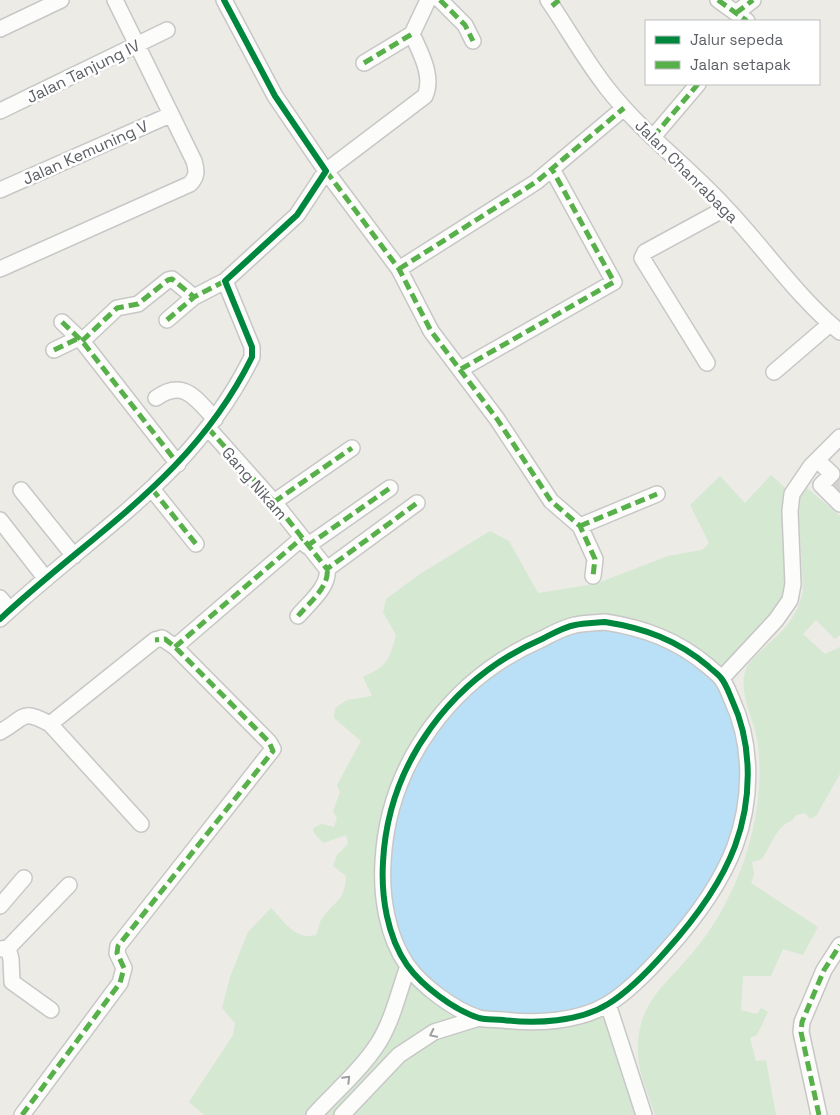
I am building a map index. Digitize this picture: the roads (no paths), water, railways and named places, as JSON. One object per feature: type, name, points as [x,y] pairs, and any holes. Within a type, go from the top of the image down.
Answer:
[{"type":"street","points":[[0,28],[61,0]]},
{"type":"street","points":[[0,269],[190,184],[197,174],[196,166],[114,0]]},
{"type":"street","points":[[224,0],[275,96],[326,171],[398,269],[431,331],[462,369],[554,505],[580,526],[594,559],[593,576]]},
{"type":"street","points":[[364,63],[412,34],[428,0]]},
{"type":"street","points":[[440,0],[465,25],[474,41]]},
{"type":"street","points":[[718,0],[742,17],[753,0]]},
{"type":"street","name":"Jalan Chanrabaga","points":[[553,2],[574,44],[624,108],[726,208],[835,328]]},
{"type":"street","name":"Jalan Tanjung IV","points":[[0,111],[167,30]]},
{"type":"street","points":[[167,320],[194,297],[225,281],[297,215],[326,171],[425,96],[428,89],[428,74],[412,34]]},
{"type":"street","points":[[652,137],[697,85]]},
{"type":"street","points":[[398,269],[536,182],[624,108]]},
{"type":"street","name":"Jalan Kemuning V","points":[[0,190],[170,115]]},
{"type":"street","points":[[462,369],[614,282],[552,169]]},
{"type":"street","points":[[707,363],[642,258],[645,252],[726,208]]},
{"type":"street","points":[[54,350],[80,340],[117,308],[138,304],[168,280],[172,279],[194,297]]},
{"type":"street","points":[[0,598],[5,615],[152,490],[178,464],[212,423],[252,357],[252,347],[225,281]]},
{"type":"street","points":[[62,322],[80,340],[178,464]]},
{"type":"street","points":[[774,372],[835,328]]},
{"type":"street","name":"Gang Nikam","points":[[156,398],[171,390],[187,391],[326,568]]},
{"type":"street","points":[[722,678],[776,620],[790,600],[793,584],[790,503],[795,487],[802,477],[840,437]]},
{"type":"street","points":[[274,502],[352,448]]},
{"type":"street","points":[[817,460],[832,474],[821,485],[840,504]]},
{"type":"street","points":[[175,647],[304,542],[390,488]]},
{"type":"street","points":[[21,490],[74,556]]},
{"type":"street","points":[[152,490],[196,544]]},
{"type":"street","points":[[580,526],[657,494]]},
{"type":"street","points":[[298,616],[323,586],[327,579],[326,568],[417,503]]},
{"type":"street","points":[[0,520],[46,579]]},
{"type":"street","points":[[605,622],[635,627],[670,639],[698,658],[722,678],[736,709],[747,751],[745,806],[735,846],[713,891],[687,928],[653,965],[608,1004],[579,1015],[531,1023],[479,1018],[442,1000],[408,966],[390,928],[382,883],[384,842],[392,805],[415,751],[433,724],[466,688],[491,665],[527,645],[573,625],[605,622]]},
{"type":"street","points":[[22,1115],[120,983],[124,968],[117,953],[118,946],[273,751],[269,742],[165,639],[155,640],[50,724]]},
{"type":"street","points":[[0,732],[24,715],[32,715],[50,724],[141,824]]},
{"type":"street","points":[[0,906],[24,878]]},
{"type":"street","points":[[51,1010],[12,982],[11,959],[4,948],[69,885]]},
{"type":"street","points":[[820,1115],[801,1032],[802,1022],[824,970],[840,944]]},
{"type":"street","points":[[314,1115],[364,1062],[378,1044],[391,1015],[408,966]]},
{"type":"street","points":[[608,1004],[644,1115]]},
{"type":"street","points":[[342,1115],[399,1055],[434,1032],[479,1018]]},
{"type":"water","points":[[573,625],[635,627],[722,678],[747,751],[735,846],[653,965],[579,1015],[479,1018],[408,966],[390,928],[384,842],[415,751],[466,688]]}]
